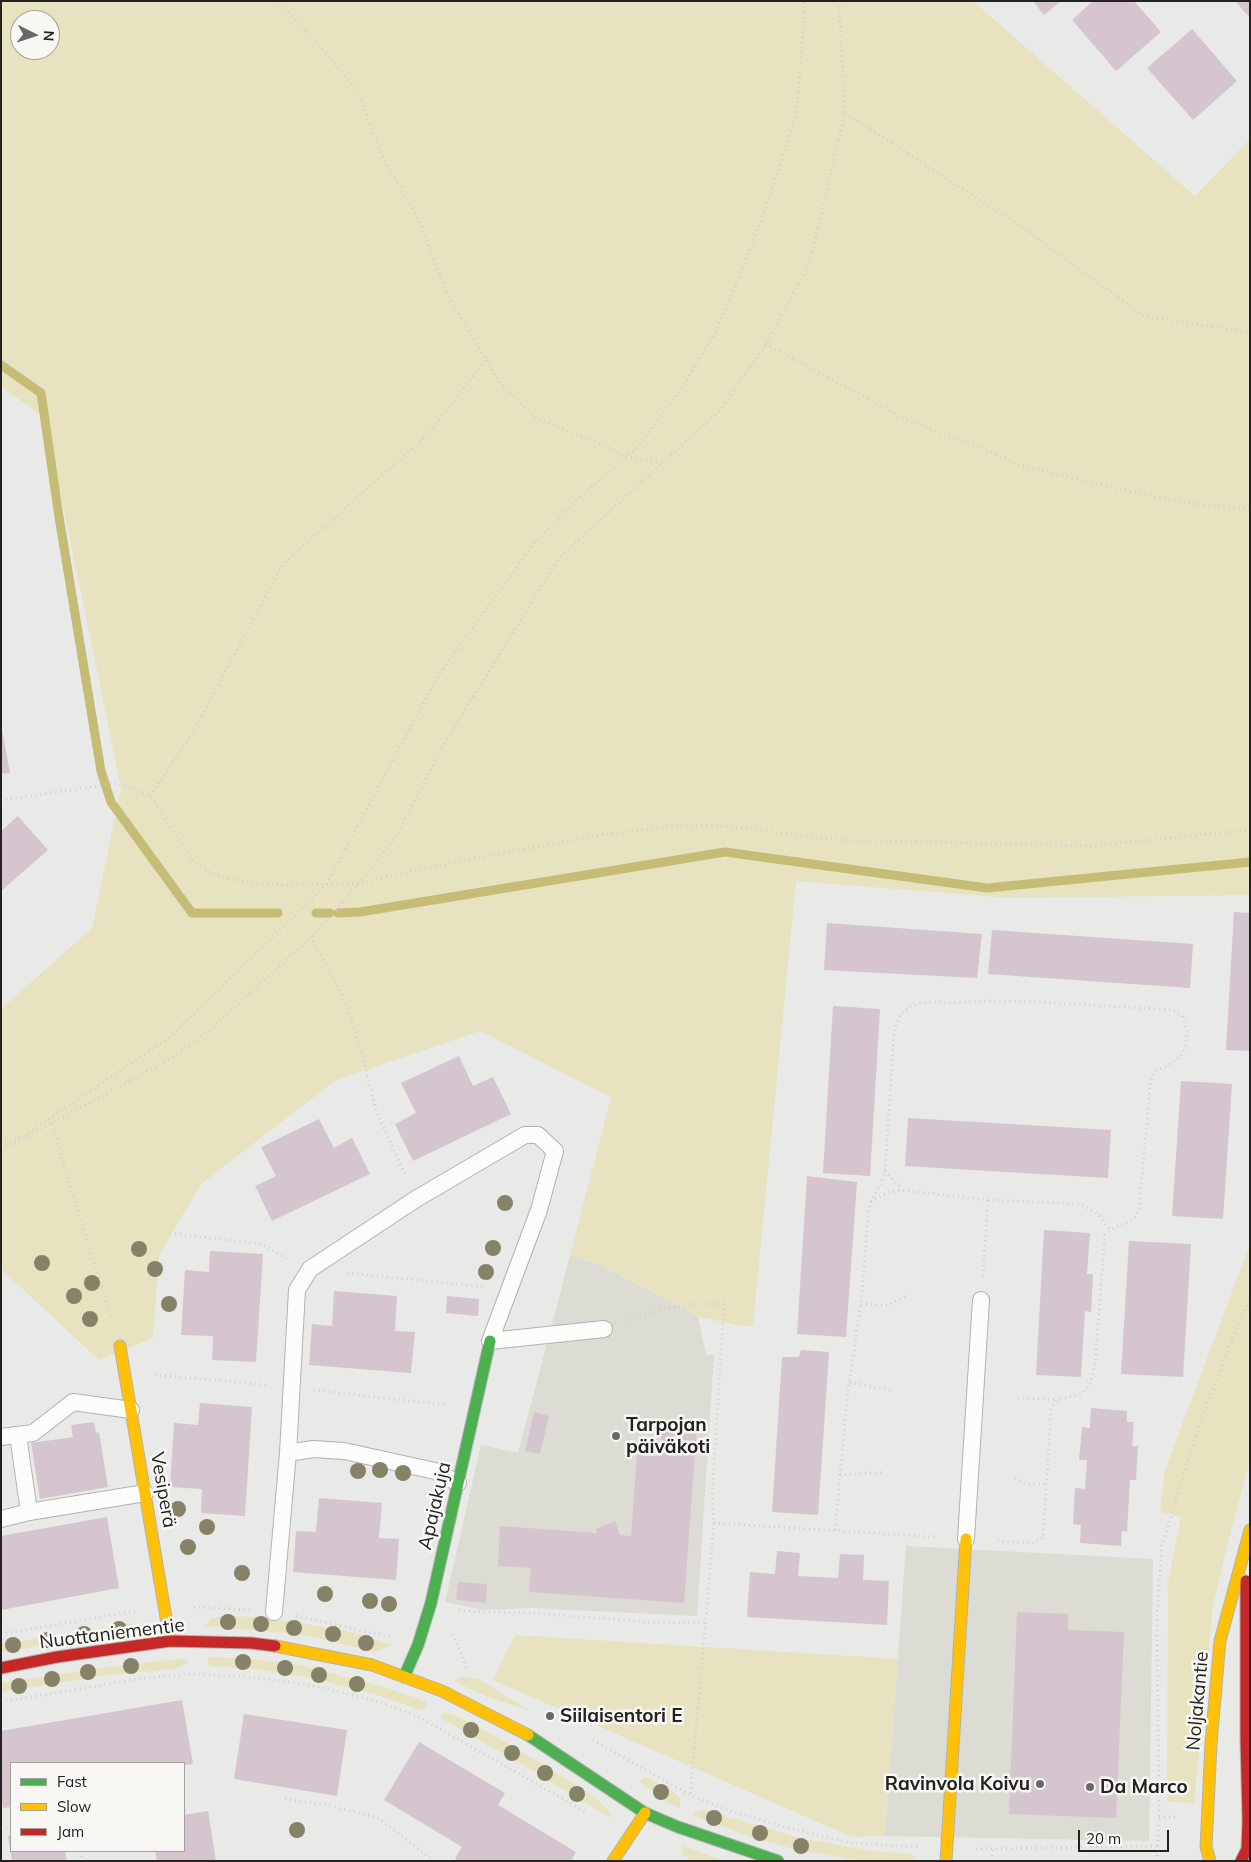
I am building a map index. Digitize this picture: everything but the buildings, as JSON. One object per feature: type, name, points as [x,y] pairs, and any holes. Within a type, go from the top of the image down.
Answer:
[{"type":"street","name":"Apajakuja","points":[[404,1677],[418,1645],[431,1603],[490,1341]]},
{"type":"street","name":"Vesiperä","points":[[120,1346],[170,1641]]},
{"type":"street","name":"Noljakantie","points":[[1210,1861],[1206,1847],[1211,1744],[1220,1641],[1250,1530]]},
{"type":"street","points":[[946,1855],[966,1539]]},
{"type":"street","name":"Noljakantie","points":[[1241,1861],[1247,1849],[1248,1820],[1245,1546]]},
{"type":"street","name":"Nuottaniementie","points":[[1,1668],[75,1654],[170,1641],[251,1643],[290,1648],[372,1665],[442,1691],[525,1733],[645,1813],[712,1839],[778,1861]]},
{"type":"street","points":[[613,1861],[645,1813]]},
{"type":"lane","points":[[274,1612],[288,1453],[297,1290],[310,1269],[416,1199],[525,1134],[538,1136],[555,1150],[539,1210],[490,1341],[604,1329]]},
{"type":"lane","points":[[966,1539],[981,1300]]},
{"type":"lane","points":[[1,1437],[33,1432],[73,1402],[131,1410]]},
{"type":"lane","points":[[18,1435],[29,1512]]},
{"type":"lane","points":[[288,1453],[314,1449],[344,1451],[435,1471],[458,1482]]},
{"type":"lane","points":[[1,1518],[145,1493]]},
{"type":"path","points":[[278,1],[357,90],[383,158],[417,216],[448,296],[500,384],[535,418],[610,448],[626,457],[663,463]]},
{"type":"path","points":[[1,1146],[24,1136],[170,1037],[326,885],[438,676],[535,542],[574,503],[638,447],[685,383],[715,333],[742,270],[771,194],[797,112],[805,1]]},
{"type":"path","points":[[1,1150],[52,1124],[182,1051],[210,1030],[311,937],[359,884],[396,837],[442,747],[560,557],[721,409],[766,344],[809,265],[845,113],[839,1]]},
{"type":"path","points":[[845,113],[1022,227],[1142,316],[1250,332]]},
{"type":"path","points":[[766,344],[909,422],[979,447],[1023,466],[1127,491],[1195,504],[1250,509]]},
{"type":"path","points":[[150,796],[194,730],[283,564],[426,436],[486,360]]},
{"type":"path","points":[[1,800],[119,783],[150,796],[194,863],[222,877],[252,883],[326,885],[359,884],[401,873],[593,836],[674,826],[724,826],[842,840],[1092,846],[1250,830]]},
{"type":"path","points":[[311,937],[347,1005],[364,1061],[376,1111],[416,1199]]},
{"type":"path","points":[[835,1530],[850,1382],[861,1304],[868,1217],[870,1202],[882,1181],[885,1171],[894,1033],[900,1015],[908,1007],[928,1002],[955,1004],[993,1001],[1042,1002],[1173,1010],[1182,1016],[1187,1032],[1186,1044],[1181,1056],[1156,1071],[1151,1077],[1140,1209],[1134,1219],[1114,1228],[1105,1235],[1095,1364],[1090,1385],[1082,1394],[1057,1400],[1018,1398]]},
{"type":"path","points":[[52,1124],[120,1346]]},
{"type":"path","points":[[885,1171],[902,1190]]},
{"type":"path","points":[[870,1202],[886,1193],[902,1190],[988,1200],[1078,1204],[1098,1214],[1110,1232]]},
{"type":"path","points":[[981,1300],[988,1200]]},
{"type":"path","points":[[174,1234],[261,1244],[310,1269],[510,1290]]},
{"type":"path","points":[[861,1304],[888,1304],[909,1295]]},
{"type":"path","points":[[1157,1861],[1159,1710],[1156,1616],[1162,1546],[1190,1453],[1241,1316],[1250,1301]]},
{"type":"path","points":[[604,1329],[664,1309],[694,1304],[724,1304],[712,1495],[714,1523],[690,1795]]},
{"type":"path","points":[[125,1372],[292,1387],[475,1408]]},
{"type":"path","points":[[850,1382],[894,1392]]},
{"type":"path","points":[[714,1523],[1034,1543],[1043,1538],[1051,1409],[1057,1400]]},
{"type":"path","points":[[840,1474],[885,1472]]},
{"type":"path","points":[[1015,1478],[1027,1484],[1046,1484]]},
{"type":"path","points":[[431,1603],[441,1607],[478,1612],[661,1623],[706,1622]]},
{"type":"path","points":[[452,1632],[469,1669],[460,1665]]},
{"type":"path","points":[[1,1702],[145,1678],[190,1674],[276,1680],[319,1687],[370,1699],[416,1716],[586,1812]]},
{"type":"path","points":[[588,1737],[690,1795],[736,1812],[851,1843],[946,1855],[993,1848],[1158,1846]]},
{"type":"path","points":[[286,1799],[326,1805],[377,1817],[434,1861]]},
{"type":"path","points":[[992,1861],[993,1848]]},
{"type":"shaded area","points":[[1,1],[973,1],[1195,196],[1250,139],[1250,895],[1009,898],[796,881],[753,1326],[739,1326],[698,1316],[599,1264],[570,1256],[611,1097],[480,1031],[336,1080],[201,1184],[159,1255],[153,1338],[99,1360],[1,1269],[1,1009],[92,928],[121,788],[45,417],[1,387]]},
{"type":"shaded area","points":[[1250,1244],[1250,1461],[1213,1605],[1194,1804],[1167,1801],[1168,1582],[1181,1517],[1160,1512],[1165,1470]]},
{"type":"shaded area","name":"Tarpojan päiväkoti","points":[[570,1256],[599,1264],[698,1316],[706,1355],[714,1354],[697,1616],[529,1608],[484,1610],[445,1602],[481,1445],[518,1453]]},
{"type":"shaded area","points":[[906,1546],[1153,1559],[1149,1841],[885,1836]]},
{"type":"shaded area","points":[[229,1616],[256,1617],[312,1625],[350,1632],[393,1645],[374,1652],[318,1638],[288,1633],[205,1626],[211,1618]]},
{"type":"shaded area","points":[[134,1623],[132,1628],[127,1631],[1,1652],[1,1644]]},
{"type":"shaded area","points":[[515,1635],[898,1659],[885,1836],[852,1837],[493,1680]]},
{"type":"shaded area","points":[[208,1658],[255,1659],[294,1664],[378,1685],[425,1701],[428,1704],[424,1710],[421,1710],[377,1695],[312,1678],[254,1669],[210,1666]]},
{"type":"shaded area","points":[[188,1659],[188,1663],[175,1669],[108,1675],[1,1692],[1,1683],[107,1667]]},
{"type":"shaded area","points":[[462,1676],[479,1679],[530,1711],[486,1696],[453,1681]]},
{"type":"shaded area","points":[[444,1712],[457,1716],[488,1732],[543,1764],[597,1799],[608,1810],[610,1818],[525,1766],[440,1718]]},
{"type":"shaded area","points":[[646,1777],[678,1796],[680,1808],[670,1804],[639,1782]]},
{"type":"shaded area","points":[[701,1809],[800,1838],[872,1851],[909,1854],[917,1857],[912,1861],[863,1861],[797,1850],[745,1835],[693,1815]]},
{"type":"shaded area","points":[[682,1846],[724,1861],[693,1861],[682,1854]]},
{"type":"waterway","points":[[1,365],[41,393],[59,517],[101,771],[111,802],[192,913],[278,913]]},
{"type":"waterway","points":[[338,913],[360,912],[725,852],[987,888],[1250,862]]},
{"type":"waterway","points":[[316,913],[330,913]]},
{"type":"traffic: fast","points":[[404,1677],[418,1645],[431,1603],[490,1341]]},
{"type":"traffic: fast","points":[[528,1735],[645,1813],[678,1827],[778,1861]]},
{"type":"traffic: slow","points":[[120,1346],[170,1641]]},
{"type":"traffic: slow","points":[[1210,1861],[1206,1847],[1211,1744],[1220,1641],[1250,1530]]},
{"type":"traffic: slow","points":[[946,1861],[966,1539]]},
{"type":"traffic: slow","points":[[275,1646],[372,1665],[442,1691],[528,1735]]},
{"type":"traffic: slow","points":[[613,1861],[645,1813]]},
{"type":"traffic: jam","points":[[1241,1861],[1247,1849],[1248,1820],[1246,1581]]},
{"type":"traffic: jam","points":[[1,1668],[57,1657],[170,1641],[251,1643],[275,1646]]},
{"type":"place","name":"Tarpojan päiväkoti","points":[[616,1436]]},
{"type":"place","name":"Siilaisentori E","points":[[550,1716]]},
{"type":"place","name":"Ravinvola Koivu","points":[[1040,1784]]},
{"type":"place","name":"Da Marco","points":[[1090,1787]]}]
